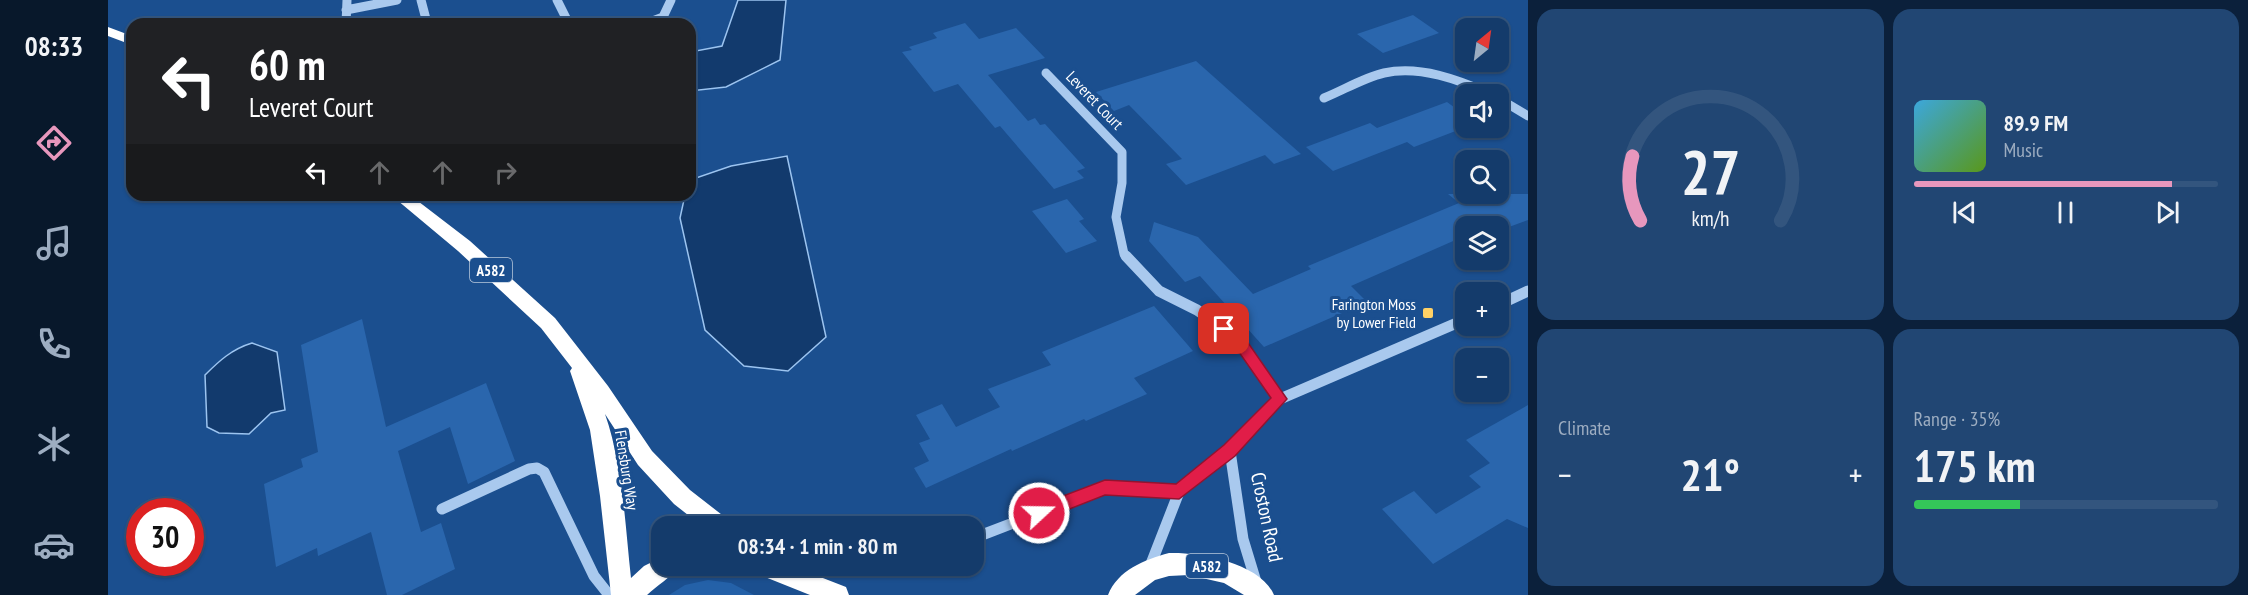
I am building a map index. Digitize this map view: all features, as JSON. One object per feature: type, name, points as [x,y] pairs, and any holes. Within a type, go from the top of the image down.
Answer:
[{"type":"highway","points":[[108,31],[126,38]]},
{"type":"highway","name":"Flensburg Way","points":[[407,201],[464,246],[548,323],[574,356],[645,458],[682,497],[706,516]]},
{"type":"highway","name":"Flensburg Way","points":[[574,356],[600,430],[611,496],[622,595]]},
{"type":"highway","name":"A582","points":[[1117,594],[1148,569],[1174,563],[1202,565],[1232,575],[1261,594]]},
{"type":"highway","points":[[631,595],[651,575]]},
{"type":"highway","points":[[778,576],[796,595]]},
{"type":"highway","points":[[792,576],[838,595]]},
{"type":"street","points":[[346,18],[347,0]]},
{"type":"street","points":[[346,10],[397,0]]},
{"type":"street","points":[[421,0],[426,18]]},
{"type":"street","points":[[557,0],[565,18]]},
{"type":"street","points":[[660,18],[671,0]]},
{"type":"street","name":"Leveret Court","points":[[1046,73],[1122,152],[1122,183],[1116,217],[1124,254],[1159,291],[1197,310],[1237,338],[1280,399]]},
{"type":"street","points":[[1324,98],[1386,73],[1422,73],[1465,84]]},
{"type":"street","points":[[1509,105],[1528,116]]},
{"type":"street","points":[[1509,300],[1528,291]]},
{"type":"street","points":[[1148,569],[1179,492],[1230,451],[1280,399],[1455,324]]},
{"type":"street","name":"Croston Road","points":[[1230,451],[1243,539],[1261,594]]},
{"type":"street","points":[[442,509],[529,469],[537,468],[544,472],[594,576],[609,595]]},
{"type":"street","points":[[984,534],[1105,488],[1179,492]]},
{"type":"shaded area","points":[[738,0],[786,0],[780,60],[726,87],[696,90],[696,51],[722,46]]},
{"type":"shaded area","points":[[787,156],[826,337],[788,371],[744,366],[705,330],[680,218],[684,201],[696,201],[696,178],[731,166]]},
{"type":"shaded area","points":[[252,343],[277,352],[285,410],[271,413],[249,434],[219,433],[207,427],[205,375],[226,356]]},
{"type":"shaded area","points":[[708,580],[731,583],[754,595],[669,595],[685,585]]},
{"type":"building","points":[[1413,15],[1439,33],[1383,53],[1357,34]]},
{"type":"building","points":[[965,23],[979,39],[1016,28],[1045,58],[988,75],[1028,121],[1035,118],[1040,125],[1045,124],[1085,168],[1077,171],[1084,178],[1054,189],[1000,126],[995,128],[958,84],[934,92],[902,52],[912,50],[909,47],[937,38],[933,33]]},
{"type":"building","points":[[1196,61],[1301,154],[1274,164],[1265,155],[1186,185],[1166,164],[1182,159],[1129,105],[1114,111],[1096,92]]},
{"type":"building","points":[[1447,102],[1455,108],[1455,131],[1414,147],[1407,142],[1333,171],[1306,147],[1370,123],[1377,128]]},
{"type":"building","points":[[1509,194],[1528,194],[1528,220],[1509,227],[1509,216],[1455,216],[1455,240],[1351,286],[1367,302],[1264,347],[1200,276],[1185,282],[1149,241],[1154,222],[1198,237],[1253,294],[1311,269],[1308,266],[1457,204],[1509,204]]},
{"type":"building","points":[[1067,199],[1084,219],[1079,221],[1097,241],[1066,253],[1032,211]]},
{"type":"building","points":[[1154,306],[1193,351],[1134,378],[1147,394],[1012,451],[1011,449],[926,488],[914,468],[929,461],[919,443],[930,439],[916,415],[942,404],[956,427],[1000,407],[988,389],[1051,365],[1042,352]]},
{"type":"building","points":[[362,319],[386,427],[486,383],[515,461],[468,484],[450,427],[398,451],[421,532],[441,523],[455,569],[402,595],[387,595],[371,532],[318,556],[317,548],[276,567],[264,484],[303,467],[301,459],[318,452],[301,345]]},
{"type":"building","points":[[1528,405],[1528,528],[1507,519],[1433,564],[1382,509],[1414,491],[1436,514],[1481,487],[1469,476],[1490,463],[1466,440]]},
{"type":"place","name":"Farington Moss by Lower Field","points":[[1428,313]]},
{"type":"route","points":[[1039,513],[1105,488],[1179,492],[1230,451],[1280,399],[1237,338],[1224,329]]}]
